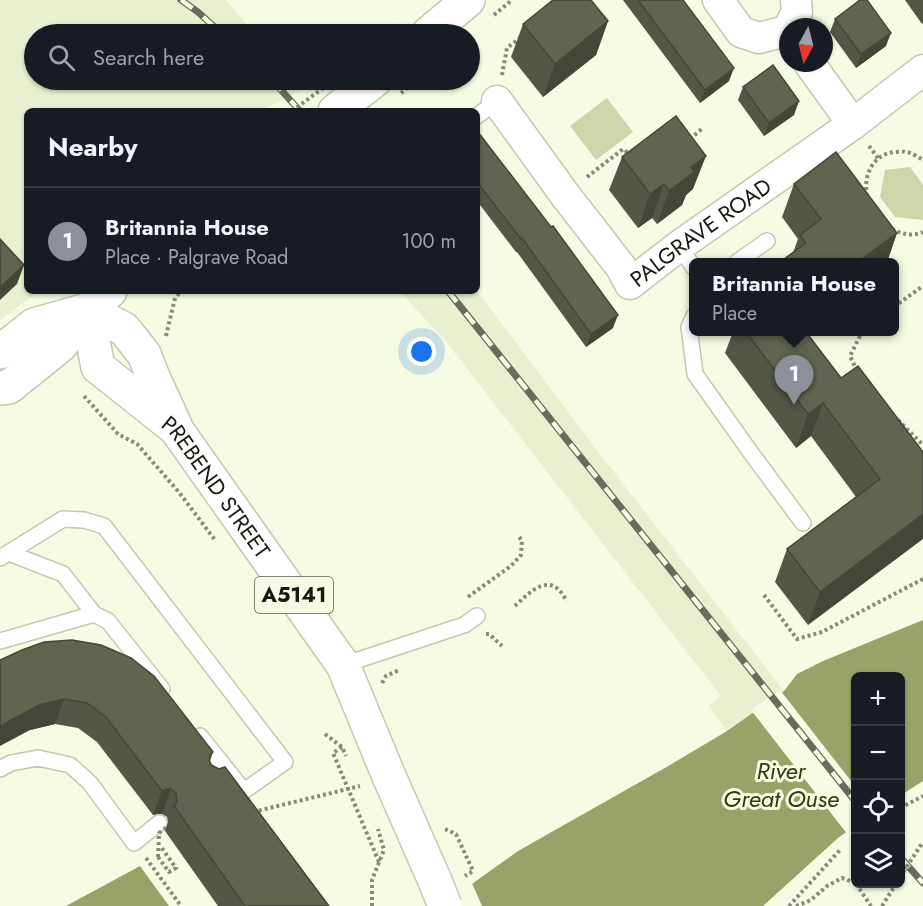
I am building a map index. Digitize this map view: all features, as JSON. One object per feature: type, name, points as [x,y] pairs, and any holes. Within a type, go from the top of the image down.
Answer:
[{"type":"main road","points":[[440,24],[468,0]]},
{"type":"main road","points":[[342,108],[382,90]]},
{"type":"main road","points":[[0,352],[34,325],[99,300]]},
{"type":"main road","points":[[0,388],[9,387],[61,345],[99,300]]},
{"type":"main road","points":[[99,300],[144,354],[176,429]]},
{"type":"main road","name":"PREBEND STREET","points":[[99,300],[98,367],[176,429],[343,665],[440,893]]},
{"type":"street","points":[[718,0],[741,32],[759,38],[779,32]]},
{"type":"street","points":[[794,18],[797,12],[796,0]]},
{"type":"street","name":"PALGRAVE ROAD","points":[[487,109],[565,195],[621,267],[630,284],[686,257],[923,70]]},
{"type":"street","points":[[815,72],[853,124]]},
{"type":"lane","points":[[743,258],[767,241]]},
{"type":"lane","points":[[690,336],[695,374],[803,523]]},
{"type":"lane","points":[[4,556],[63,519],[84,520],[104,526],[285,762],[244,791],[224,774],[193,727]]},
{"type":"lane","points":[[4,556],[63,574],[94,614],[108,621],[172,700]]},
{"type":"lane","points":[[0,641],[94,614]]},
{"type":"lane","points":[[343,665],[464,625],[477,616]]},
{"type":"lane","points":[[0,769],[10,763],[38,758],[69,765],[90,783],[134,843],[159,823]]},
{"type":"path","points":[[487,109],[507,48],[525,34]]},
{"type":"path","points":[[296,108],[320,90]]},
{"type":"path","points":[[688,140],[703,128]]},
{"type":"path","points":[[565,195],[623,149],[631,156]]},
{"type":"path","points":[[868,202],[865,186],[868,173],[878,158],[890,153],[905,152],[923,160]]},
{"type":"path","points":[[885,226],[902,234],[916,235],[923,232]]},
{"type":"path","points":[[899,303],[923,286]]},
{"type":"path","points":[[175,298],[178,294]]},
{"type":"path","points":[[859,375],[850,356],[860,336]]},
{"type":"path","points":[[80,390],[118,434],[137,444],[178,491],[221,547]]},
{"type":"path","points":[[893,415],[923,445]]},
{"type":"path","points":[[465,599],[511,566],[521,555],[522,540],[518,536]]},
{"type":"path","points":[[764,595],[797,639],[822,632],[923,579]]},
{"type":"path","points":[[515,606],[539,586],[549,585],[557,588],[567,601]]},
{"type":"path","points":[[325,734],[342,747],[333,753],[379,862]]},
{"type":"path","points":[[252,812],[360,786]]},
{"type":"path","points":[[905,805],[923,796]]},
{"type":"path","points":[[176,820],[159,833],[158,857],[169,872],[176,868],[161,847],[145,857],[181,906]]},
{"type":"path","points":[[372,906],[372,880],[384,850],[375,820]]},
{"type":"path","points":[[437,825],[456,834],[472,871]]},
{"type":"path","points":[[905,869],[923,842]]},
{"type":"path","points":[[789,906],[840,850]]},
{"type":"path","points":[[795,906],[811,900],[827,886],[842,878],[851,881]]},
{"type":"path","points":[[859,888],[871,906]]},
{"type":"path","points":[[882,906],[893,888]]},
{"type":"shaded area","points":[[0,0],[226,0],[246,24],[24,24],[24,90],[301,90],[267,108],[24,108],[24,294],[35,294],[0,320]]},
{"type":"shaded area","points":[[607,98],[633,132],[596,160],[570,126]]},
{"type":"shaded area","points":[[910,167],[923,185],[923,220],[895,217],[880,197],[885,170]]},
{"type":"shaded area","points":[[402,294],[479,294],[784,691],[727,731],[709,706],[721,696],[444,339]]},
{"type":"water","name":"River Great Ouse","points":[[923,620],[923,781],[905,792],[905,672],[851,672],[851,829],[763,906],[441,906],[518,851],[727,731],[784,691],[797,674]]},
{"type":"water","points":[[140,866],[169,906],[66,906]]},
{"type":"pier","points":[[780,690],[851,781],[851,833],[848,835],[751,710]]},
{"type":"pier","points":[[471,881],[482,906],[438,906],[440,904]]},
{"type":"building","points":[[553,0],[591,0],[608,21],[555,64],[523,24]]},
{"type":"building","points":[[638,0],[683,0],[734,68],[705,90]]},
{"type":"building","points":[[860,0],[867,0],[891,33],[861,54],[835,19]]},
{"type":"building","points":[[773,65],[799,101],[769,123],[743,87]]},
{"type":"building","points":[[676,116],[706,156],[691,167],[694,172],[669,191],[664,184],[650,194],[622,157]]},
{"type":"building","points":[[480,135],[551,227],[553,226],[618,315],[591,334],[480,186]]},
{"type":"building","points":[[836,152],[897,233],[863,258],[785,258],[806,243],[800,235],[821,219],[794,184]]},
{"type":"building","points":[[0,239],[24,265],[0,287]]},
{"type":"building","points":[[749,336],[809,336],[841,378],[858,366],[923,452],[923,514],[820,592],[787,549],[880,479],[823,403],[808,414]]},
{"type":"building","points":[[72,640],[101,645],[131,658],[154,676],[213,752],[209,760],[211,765],[219,769],[225,767],[329,906],[245,906],[174,806],[177,801],[176,793],[171,789],[162,791],[106,717],[87,703],[64,699],[39,705],[0,726],[0,660],[44,642]]},
{"type":"railway","points":[[181,0],[211,24]]},
{"type":"railway","points":[[281,90],[297,108]]},
{"type":"railway","points":[[450,294],[851,796]]},
{"type":"railway","points":[[905,863],[923,883]]},
{"type":"place","name":"Britannia House","points":[[794,405]]}]
